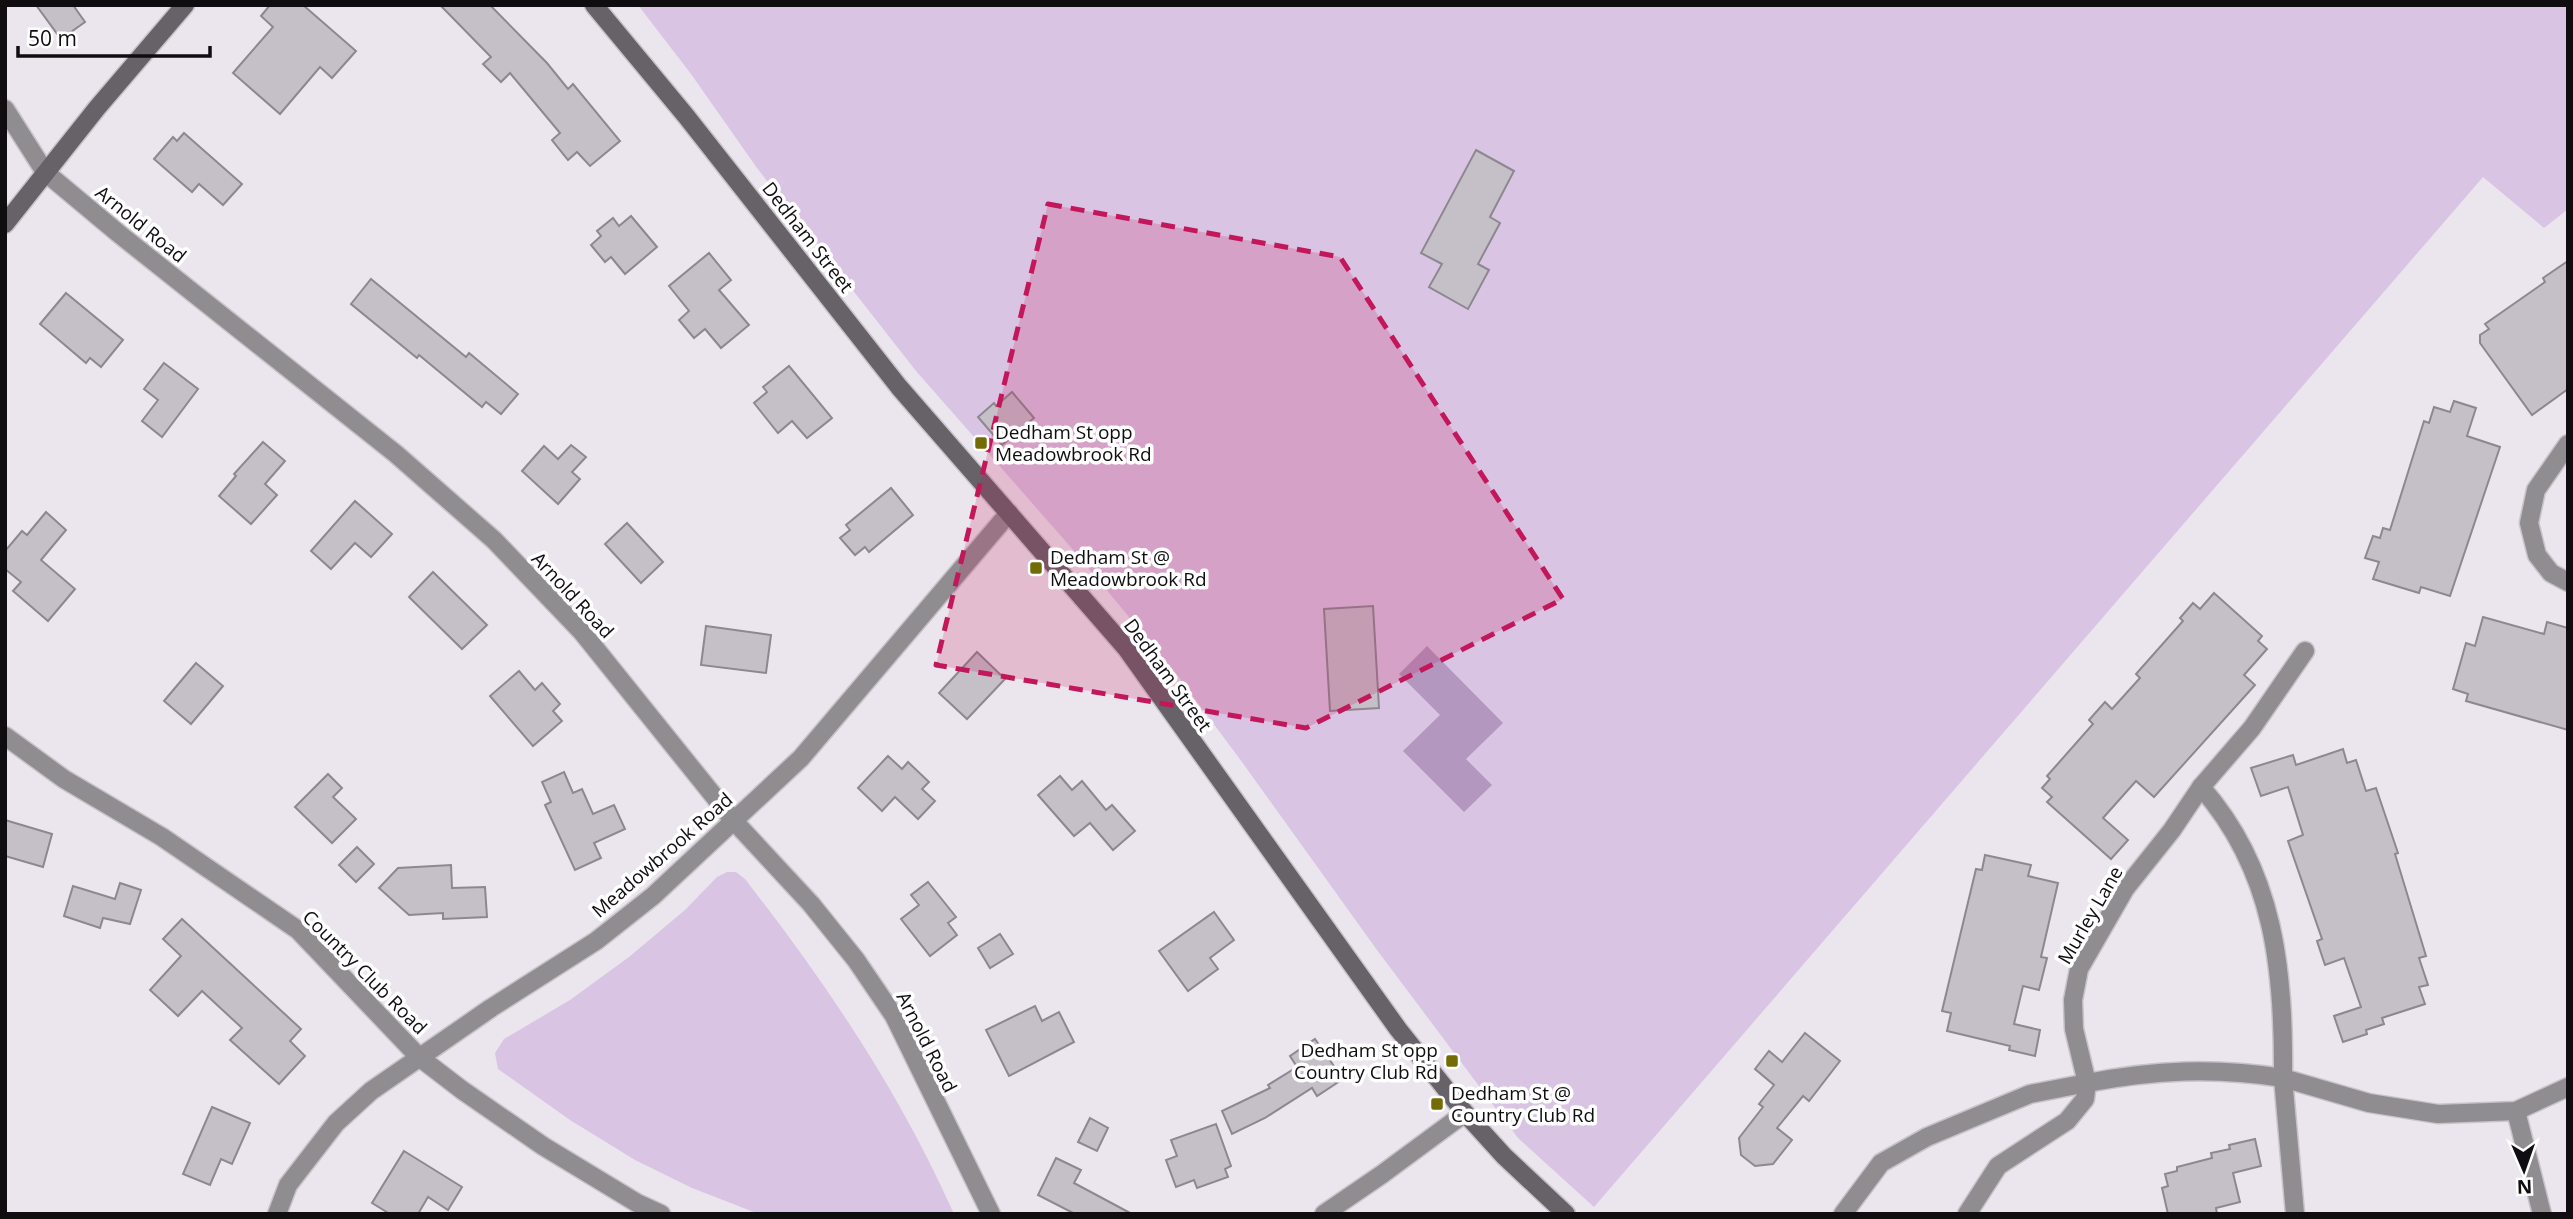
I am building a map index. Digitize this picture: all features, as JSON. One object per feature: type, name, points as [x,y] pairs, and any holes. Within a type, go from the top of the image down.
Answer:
[{"type":"main road","points":[[5,224],[45,172],[185,5]]},
{"type":"main road","name":"Dedham Street","points":[[594,5],[686,116],[899,387],[1126,648],[1390,1017],[1465,1114],[1504,1156],[1566,1214]]},
{"type":"street","name":"Arnold Road","points":[[5,109],[45,172],[139,251],[396,454],[494,540],[582,632],[734,821],[811,904],[856,960],[894,1016],[990,1214]]},
{"type":"street","points":[[2568,444],[2536,490],[2529,523],[2537,555],[2551,573],[2568,582]]},
{"type":"street","name":"Meadowbrook Road","points":[[277,1214],[288,1185],[336,1124],[371,1091],[596,941],[653,896],[801,758],[1009,513]]},
{"type":"street","name":"Murley Lane","points":[[2087,1083],[2074,1028],[2074,1000],[2079,969],[2125,889],[2172,830],[2201,787],[2252,728],[2305,651]]},
{"type":"street","name":"Country Club Road","points":[[5,736],[64,779],[162,837],[298,930],[419,1057],[462,1090],[543,1146],[637,1203],[661,1214]]},
{"type":"street","points":[[2201,787],[2215,802],[2248,854],[2270,920],[2279,965],[2283,1078],[2295,1214]]},
{"type":"street","points":[[1843,1214],[1881,1163],[1927,1137],[2030,1094],[2131,1074],[2188,1070],[2238,1071],[2283,1078],[2369,1103],[2438,1114],[2516,1111],[2568,1087]]},
{"type":"street","points":[[1967,1214],[1998,1166],[2067,1121],[2085,1099],[2087,1083]]},
{"type":"street","points":[[2516,1111],[2542,1214]]},
{"type":"street","points":[[1324,1214],[1465,1114]]},
{"type":"highlighted area","points":[[1048,204],[1340,257],[1563,599],[1306,728],[936,665]]},
{"type":"shaded area","points":[[638,5],[2568,5],[2568,209],[2544,228],[2483,177],[1594,1207],[1518,1138],[1377,950],[1178,676],[1075,552],[916,371],[757,168],[691,74]]},
{"type":"shaded area","points":[[1427,646],[1503,723],[1466,759],[1492,785],[1464,812],[1403,751],[1440,715],[1399,674]]},
{"type":"shaded area","points":[[727,872],[736,872],[745,879],[833,999],[885,1081],[954,1214],[759,1214],[692,1188],[635,1160],[570,1120],[498,1069],[495,1053],[504,1039],[570,1000],[629,957],[685,910],[717,877]]},
{"type":"building","points":[[36,5],[73,5],[85,22],[61,39]]},
{"type":"building","points":[[270,5],[303,5],[356,51],[332,78],[320,67],[280,114],[233,73],[273,27],[261,16]]},
{"type":"building","points":[[440,5],[490,5],[547,63],[568,89],[573,84],[620,141],[590,166],[577,152],[568,160],[552,140],[560,133],[510,73],[501,82],[483,64],[491,57]]},
{"type":"building","points":[[184,133],[242,184],[223,205],[199,184],[192,192],[154,159],[173,137],[177,141]]},
{"type":"building","points":[[1476,150],[1514,171],[1490,217],[1500,223],[1478,264],[1489,270],[1468,309],[1429,287],[1442,264],[1421,253]]},
{"type":"building","points":[[631,216],[657,247],[625,274],[611,257],[605,262],[591,245],[601,236],[597,231],[613,218],[619,226]]},
{"type":"building","points":[[709,253],[731,280],[719,290],[749,325],[721,348],[705,329],[694,338],[679,320],[689,311],[669,286]]},
{"type":"building","points":[[2568,261],[2568,389],[2532,415],[2480,343],[2480,335],[2489,329],[2485,324],[2545,282],[2543,278]]},
{"type":"building","points":[[371,279],[466,357],[469,353],[518,394],[501,414],[486,402],[482,407],[351,304]]},
{"type":"building","points":[[66,293],[123,340],[101,367],[90,358],[86,363],[40,324]]},
{"type":"building","points":[[164,363],[198,389],[162,437],[142,421],[158,400],[144,389]]},
{"type":"building","points":[[789,366],[832,418],[807,438],[792,421],[778,433],[754,403],[767,392],[763,387]]},
{"type":"building","points":[[1012,392],[1034,418],[1002,445],[978,417]]},
{"type":"building","points":[[2454,401],[2476,408],[2467,436],[2500,447],[2450,596],[2421,587],[2419,593],[2373,579],[2379,562],[2365,558],[2373,536],[2380,538],[2383,528],[2390,530],[2424,421],[2429,423],[2434,407],[2450,412]]},
{"type":"building","points":[[263,442],[285,461],[265,484],[277,495],[251,524],[219,496],[236,476],[234,474]]},
{"type":"building","points":[[571,445],[586,457],[572,472],[580,479],[558,504],[522,471],[544,446],[558,459]]},
{"type":"building","points":[[891,488],[913,515],[869,552],[865,547],[855,555],[840,538],[850,530],[846,525]]},
{"type":"building","points":[[355,501],[392,534],[371,557],[355,543],[331,569],[311,551]]},
{"type":"building","points":[[46,512],[66,530],[41,560],[75,589],[48,621],[13,591],[21,582],[5,569],[5,551],[22,531],[27,535]]},
{"type":"building","points":[[627,523],[663,562],[641,583],[605,544]]},
{"type":"building","points":[[433,572],[487,625],[462,649],[409,597]]},
{"type":"building","points":[[2214,593],[2262,636],[2258,641],[2267,649],[2244,675],[2255,685],[2154,797],[2136,781],[2103,818],[2128,840],[2111,859],[2047,802],[2052,797],[2042,788],[2050,779],[2047,776],[2093,724],[2089,720],[2105,702],[2112,709],[2140,678],[2136,674],[2183,621],[2180,618],[2193,603],[2200,609]]},
{"type":"building","points":[[1373,606],[1379,708],[1330,711],[1324,609]]},
{"type":"building","points":[[2483,617],[2544,634],[2547,622],[2568,628],[2568,730],[2466,701],[2468,694],[2453,689],[2466,643],[2475,646]]},
{"type":"building","points":[[706,626],[771,635],[766,673],[701,665]]},
{"type":"building","points":[[977,652],[1005,679],[967,719],[939,693]]},
{"type":"building","points":[[196,663],[223,686],[191,724],[164,701]]},
{"type":"building","points":[[519,671],[535,690],[542,683],[560,704],[553,711],[562,721],[533,746],[490,696]]},
{"type":"building","points":[[2343,749],[2347,763],[2356,760],[2366,791],[2376,788],[2398,853],[2395,854],[2426,956],[2419,958],[2428,985],[2419,987],[2425,1004],[2382,1018],[2384,1024],[2366,1030],[2367,1034],[2343,1042],[2334,1016],[2361,1007],[2344,958],[2325,965],[2317,941],[2322,939],[2288,841],[2303,835],[2288,787],[2261,796],[2251,768],[2293,755],[2296,765]]},
{"type":"building","points":[[888,756],[902,769],[908,762],[929,782],[922,789],[935,801],[918,819],[895,797],[882,811],[858,788]]},
{"type":"building","points":[[564,772],[573,793],[582,789],[593,814],[614,805],[625,829],[594,843],[601,858],[575,870],[545,805],[551,802],[542,782]]},
{"type":"building","points":[[328,774],[342,788],[333,797],[356,819],[332,843],[295,807]]},
{"type":"building","points":[[1060,776],[1072,790],[1082,781],[1106,810],[1112,805],[1135,831],[1113,850],[1090,823],[1074,836],[1038,795]]},
{"type":"building","points":[[5,820],[52,834],[43,867],[5,856]]},
{"type":"building","points":[[357,847],[374,864],[356,882],[339,865]]},
{"type":"building","points":[[1985,855],[2031,865],[2028,876],[2058,883],[2041,957],[2047,958],[2039,990],[2023,986],[2014,1024],[2040,1030],[2035,1056],[2009,1050],[2010,1046],[1947,1031],[1951,1013],[1942,1011],[1976,869],[1982,870]]},
{"type":"building","points":[[451,865],[452,888],[485,887],[487,917],[443,919],[443,913],[409,915],[379,888],[398,868]]},
{"type":"building","points":[[928,882],[956,917],[948,923],[957,935],[930,956],[901,919],[919,905],[911,895]]},
{"type":"building","points":[[120,883],[141,890],[130,924],[103,918],[100,928],[64,916],[73,886],[115,899]]},
{"type":"building","points":[[1214,912],[1234,940],[1210,958],[1218,969],[1188,991],[1159,951]]},
{"type":"building","points":[[182,919],[301,1029],[290,1041],[305,1056],[279,1084],[230,1040],[242,1028],[202,991],[178,1016],[150,990],[181,956],[163,939]]},
{"type":"building","points":[[1000,934],[1013,954],[990,968],[978,948]]},
{"type":"building","points":[[1035,1006],[1042,1021],[1059,1012],[1074,1042],[1009,1076],[986,1030]]},
{"type":"building","points":[[1805,1033],[1840,1061],[1809,1101],[1803,1096],[1777,1128],[1792,1140],[1773,1164],[1755,1166],[1741,1155],[1739,1138],[1763,1107],[1759,1104],[1774,1085],[1755,1069],[1769,1051],[1782,1062]]},
{"type":"building","points":[[1315,1039],[1343,1079],[1317,1096],[1312,1088],[1265,1118],[1232,1134],[1222,1111],[1270,1088],[1268,1085],[1297,1067],[1290,1056]]},
{"type":"building","points":[[212,1107],[250,1123],[232,1164],[221,1159],[210,1185],[183,1174]]},
{"type":"building","points":[[1090,1118],[1108,1128],[1097,1151],[1078,1142]]},
{"type":"building","points":[[1216,1124],[1231,1166],[1225,1169],[1228,1177],[1197,1188],[1194,1180],[1176,1187],[1166,1160],[1177,1156],[1171,1140]]},
{"type":"building","points":[[2255,1139],[2261,1166],[2233,1173],[2240,1202],[2216,1208],[2217,1214],[2168,1214],[2162,1188],[2168,1186],[2165,1174],[2177,1171],[2177,1167],[2212,1158],[2211,1153],[2230,1149],[2229,1145]]},
{"type":"building","points":[[404,1151],[462,1187],[448,1210],[428,1197],[418,1214],[390,1214],[372,1203]]},
{"type":"building","points":[[1056,1158],[1081,1170],[1074,1183],[1132,1214],[1075,1214],[1038,1195]]},
{"type":"place","name":"Dedham St opp Meadowbrook Rd","points":[[981,443]]},
{"type":"place","name":"Dedham St @ Meadowbrook Rd","points":[[1036,568]]},
{"type":"place","name":"Dedham St opp Country Club Rd","points":[[1452,1061]]},
{"type":"place","name":"Dedham St @ Country Club Rd","points":[[1437,1104]]}]
